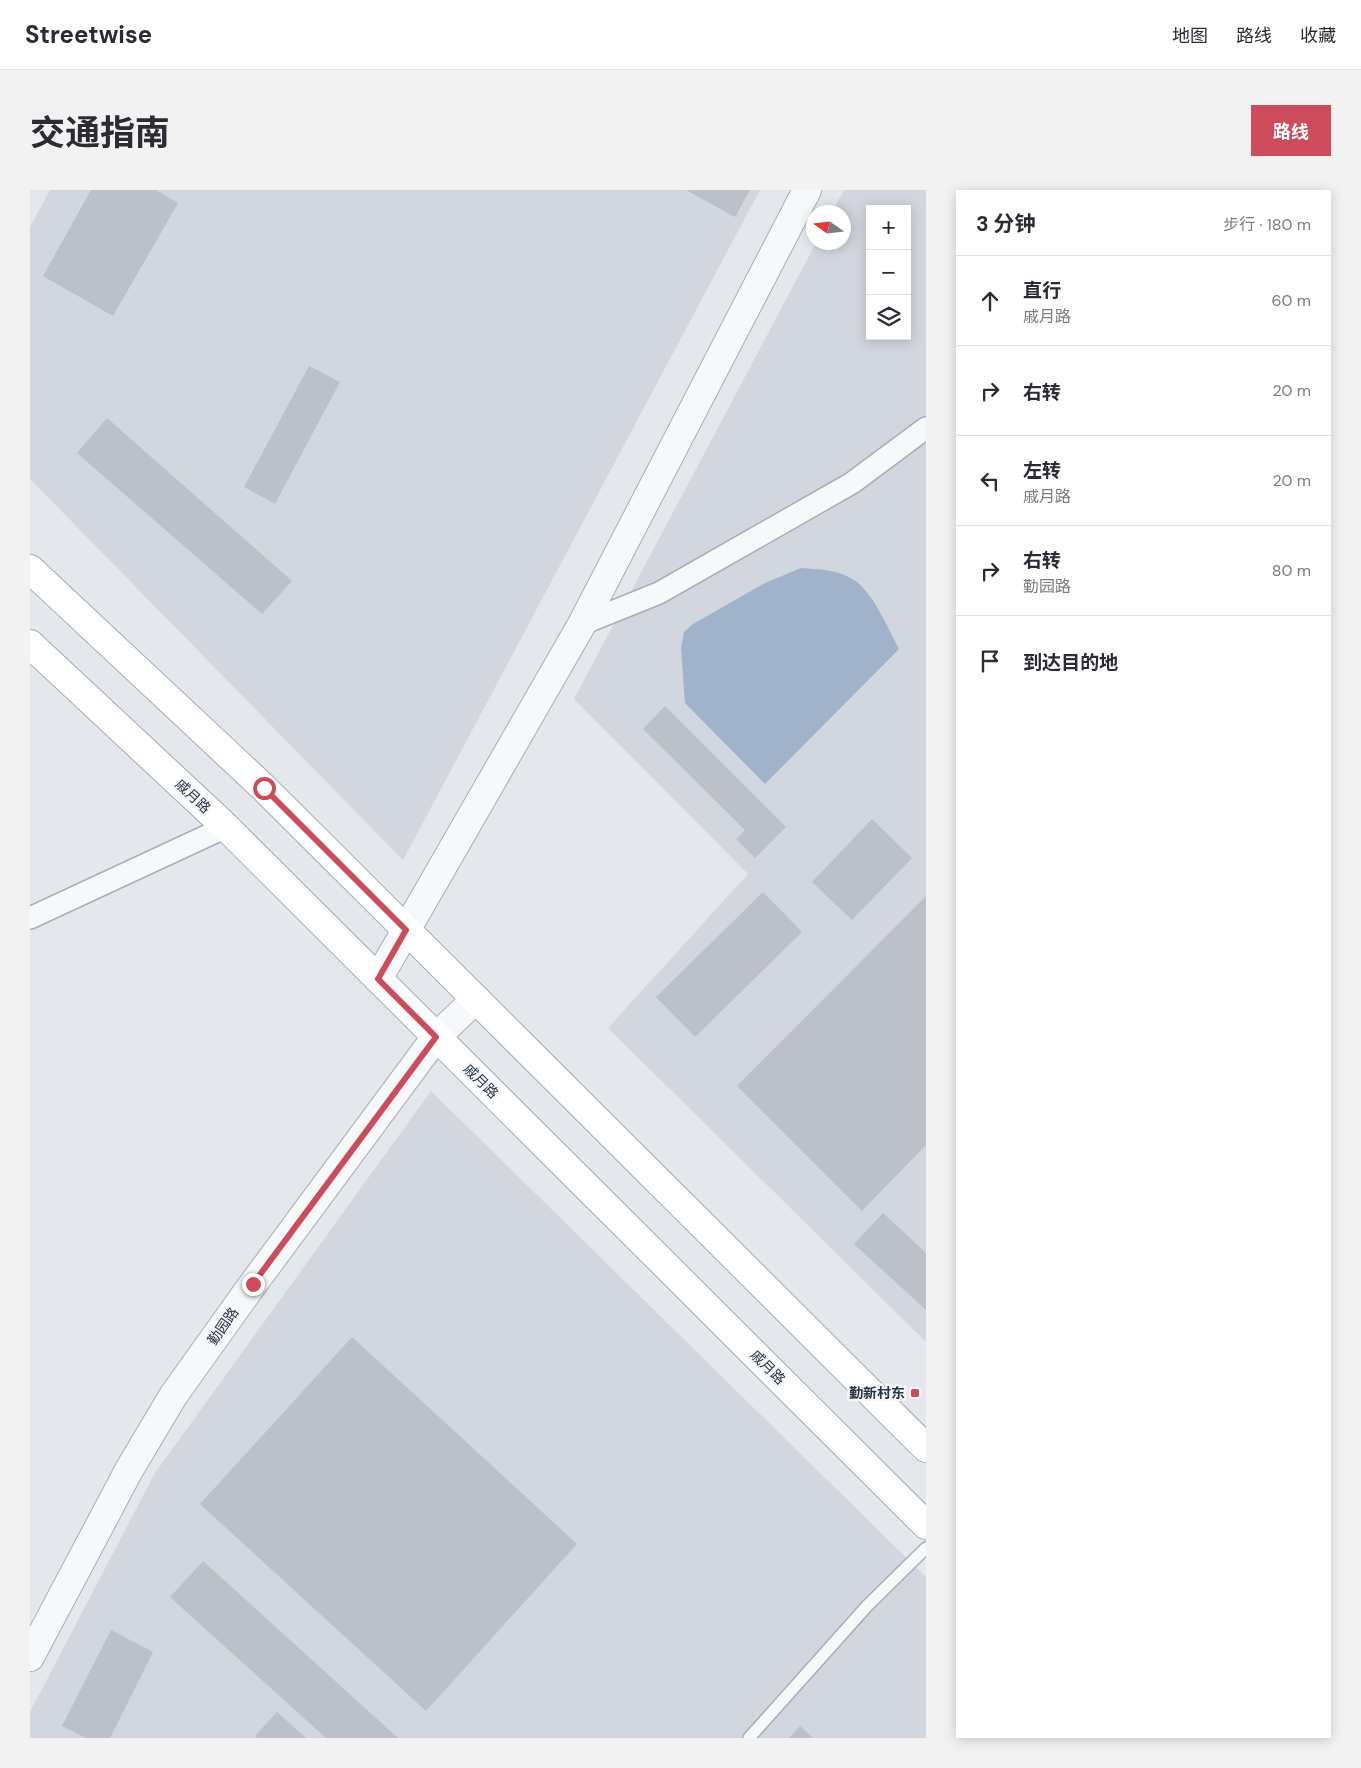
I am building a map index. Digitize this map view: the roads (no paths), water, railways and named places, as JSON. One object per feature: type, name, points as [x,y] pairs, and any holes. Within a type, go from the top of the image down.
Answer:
[{"type":"main road","points":[[30,569],[264,788],[926,1448]]},
{"type":"main road","name":"戚月路","points":[[30,644],[226,828],[926,1525]]},
{"type":"street","points":[[378,979],[582,624],[807,190]]},
{"type":"street","points":[[582,624],[659,593],[684,579],[852,483],[926,428]]},
{"type":"street","points":[[30,918],[226,828]]},
{"type":"street","name":"勤园路","points":[[30,1658],[129,1470],[173,1396],[253,1284],[436,1037],[476,999]]},
{"type":"lane","points":[[749,1738],[867,1606],[926,1548]]},
{"type":"water","points":[[801,568],[835,572],[854,580],[868,593],[874,602],[899,649],[765,784],[685,703],[681,648],[684,632],[693,624],[765,583]]},
{"type":"place","name":"勤新村东","points":[[915,1393]]}]
